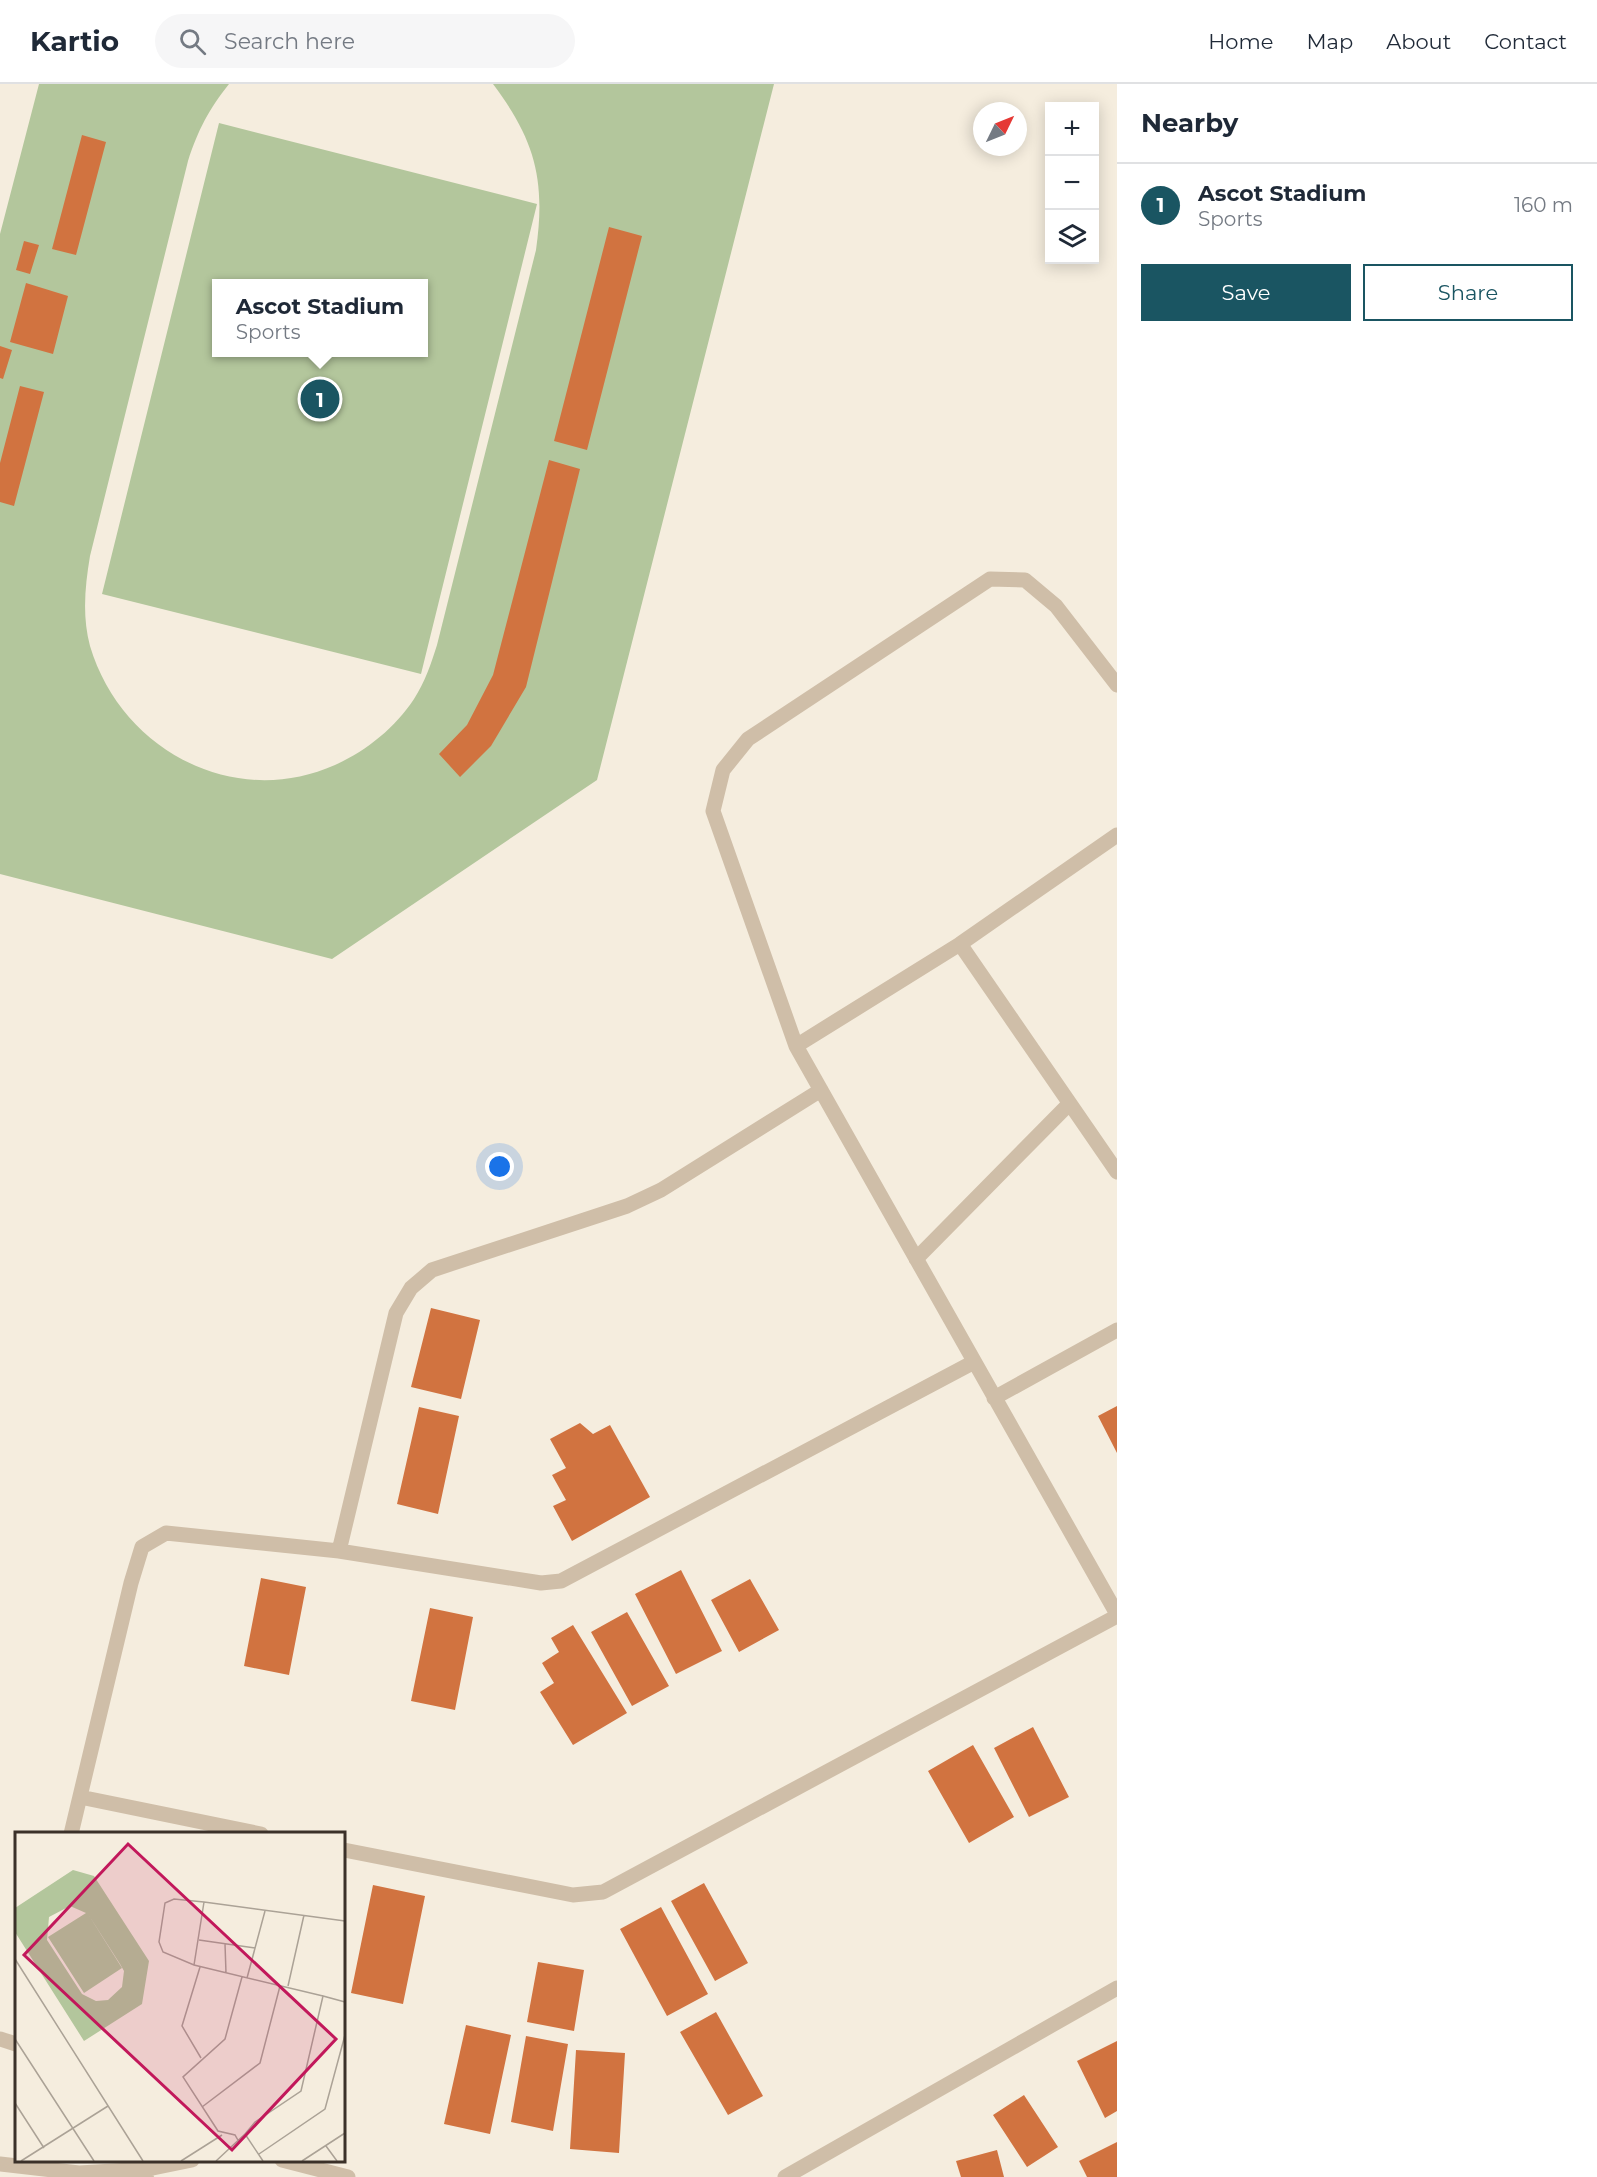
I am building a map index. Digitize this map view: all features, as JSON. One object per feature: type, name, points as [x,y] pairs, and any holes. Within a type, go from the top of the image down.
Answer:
[{"type":"street","points":[[345,1850],[573,1895],[603,1892],[1117,1615],[796,1046],[713,811],[723,770],[748,739],[990,579],[1025,580],[1033,586],[1056,606],[1117,685]]},
{"type":"street","points":[[796,1046],[960,944],[1117,835]]},
{"type":"street","points":[[960,944],[1117,1172]]},
{"type":"street","points":[[339,1551],[396,1313],[411,1288],[432,1270],[627,1206],[661,1190],[821,1090]]},
{"type":"street","points":[[916,1259],[1069,1104]]},
{"type":"street","points":[[994,1398],[1117,1330]]},
{"type":"street","points":[[71,1832],[131,1582],[142,1547],[166,1533],[339,1551],[541,1583],[561,1581],[974,1362]]},
{"type":"street","points":[[80,1797],[256,1832]]},
{"type":"street","points":[[785,2177],[1117,1988]]},
{"type":"street","points":[[0,2039],[15,2044]]},
{"type":"street","points":[[0,2163],[147,2173],[185,2162]]},
{"type":"street","points":[[290,2162],[348,2177]]},
{"type":"green space","points":[[39,84],[229,84],[205,120],[188,161],[90,556],[85,612],[90,646],[105,683],[127,715],[155,741],[186,761],[221,775],[258,780],[297,777],[335,765],[369,746],[398,720],[414,699],[437,645],[536,250],[539,225],[538,181],[528,143],[519,124],[493,84],[774,84],[597,780],[332,959],[0,874],[0,234]]},
{"type":"green space","points":[[219,123],[537,204],[421,674],[102,594]]},
{"type":"building","points":[[82,135],[106,142],[76,255],[52,249]]},
{"type":"building","points":[[609,227],[642,236],[587,450],[554,441]]},
{"type":"building","points":[[24,241],[39,245],[30,274],[16,270]]},
{"type":"building","points":[[26,283],[68,296],[53,354],[10,342]]},
{"type":"building","points":[[0,346],[12,350],[3,379],[0,378]]},
{"type":"building","points":[[20,386],[44,392],[14,506],[0,502],[0,463]]},
{"type":"building","points":[[549,460],[580,469],[526,687],[491,746],[460,777],[439,754],[467,725],[493,675]]},
{"type":"building","points":[[431,1308],[480,1320],[461,1399],[411,1387]]},
{"type":"building","points":[[1117,1406],[1117,1453],[1098,1416]]},
{"type":"building","points":[[419,1407],[459,1416],[438,1514],[397,1504]]},
{"type":"building","points":[[580,1423],[593,1434],[610,1425],[650,1497],[572,1541],[553,1506],[566,1500],[552,1475],[566,1468],[550,1439]]},
{"type":"building","points":[[681,1570],[722,1651],[676,1674],[635,1594]]},
{"type":"building","points":[[261,1578],[306,1587],[289,1675],[244,1666]]},
{"type":"building","points":[[750,1579],[779,1630],[739,1652],[711,1600]]},
{"type":"building","points":[[430,1608],[473,1617],[455,1710],[411,1701]]},
{"type":"building","points":[[627,1612],[669,1686],[632,1706],[591,1632]]},
{"type":"building","points":[[573,1625],[627,1713],[573,1745],[540,1692],[554,1683],[542,1663],[559,1652],[551,1638]]},
{"type":"building","points":[[1033,1727],[1069,1797],[1029,1817],[994,1748]]},
{"type":"building","points":[[973,1745],[1014,1817],[969,1843],[928,1771]]},
{"type":"building","points":[[704,1883],[748,1963],[715,1981],[671,1901]]},
{"type":"building","points":[[373,1885],[425,1896],[403,2004],[351,1993]]},
{"type":"building","points":[[661,1907],[708,1994],[667,2016],[620,1929]]},
{"type":"building","points":[[538,1962],[584,1970],[574,2031],[527,2022]]},
{"type":"building","points":[[716,2012],[763,2096],[728,2115],[680,2032]]},
{"type":"building","points":[[466,2025],[511,2035],[490,2134],[444,2124]]},
{"type":"building","points":[[526,2036],[568,2044],[553,2131],[511,2122]]},
{"type":"building","points":[[1117,2041],[1117,2111],[1105,2118],[1077,2061]]},
{"type":"building","points":[[576,2050],[625,2053],[619,2153],[570,2149]]},
{"type":"building","points":[[1024,2095],[1058,2147],[1027,2167],[993,2115]]},
{"type":"building","points":[[1117,2142],[1117,2177],[1087,2177],[1079,2161]]},
{"type":"building","points":[[997,2150],[1004,2177],[961,2177],[956,2161]]},
{"type":"place","name":"Ascot Stadium","points":[[320,399]]}]
